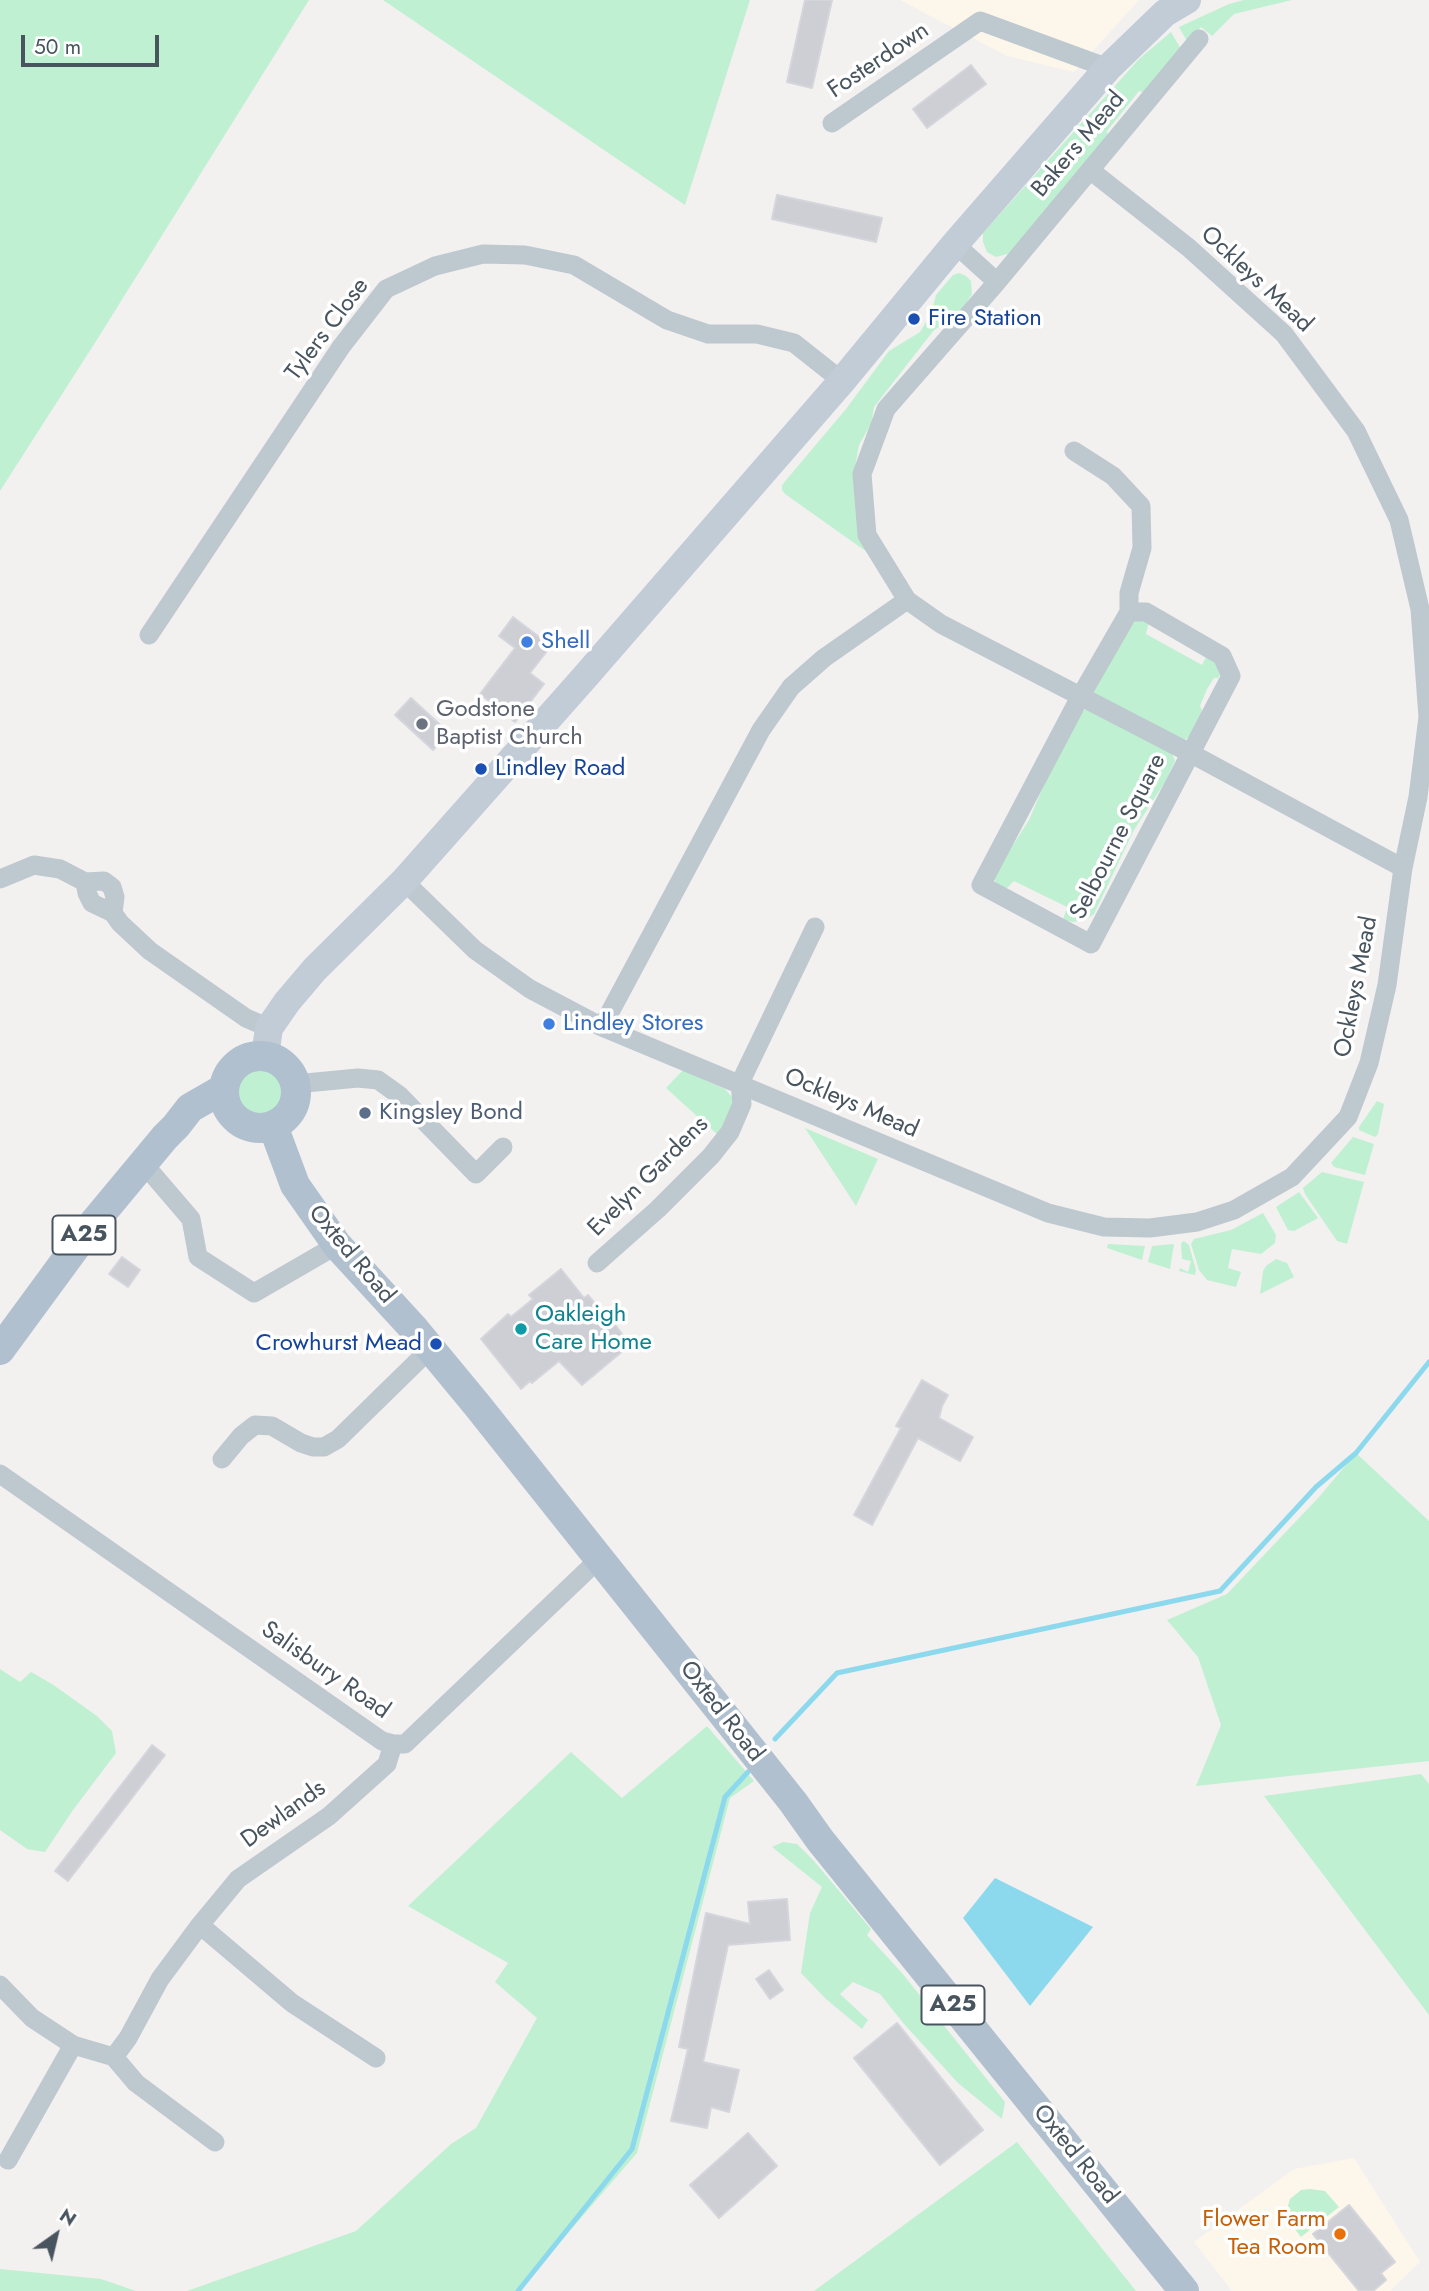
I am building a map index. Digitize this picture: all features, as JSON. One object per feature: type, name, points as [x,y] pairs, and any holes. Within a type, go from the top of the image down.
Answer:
[{"type":"main road","points":[[267,1042],[288,1069],[296,1093],[291,1111],[285,1118],[265,1128],[248,1127],[234,1118],[228,1109],[223,1089],[226,1078],[234,1066],[267,1042],[287,1002],[315,969],[404,881],[609,650],[1108,68],[1165,13],[1187,0]]},
{"type":"main road","name":"A25","points":[[0,1350],[91,1226],[164,1137],[190,1108],[223,1089]]},
{"type":"main road","points":[[176,1126],[214,1118],[234,1118]]},
{"type":"main road","name":"Oxted Road","points":[[273,1126],[295,1185],[337,1245],[430,1349],[600,1558],[820,1840],[1184,2291]]},
{"type":"street","name":"Fosterdown","points":[[832,123],[980,21],[1108,68]]},
{"type":"street","name":"Bakers Mead","points":[[906,600],[867,535],[862,474],[886,409],[997,282],[1199,39]]},
{"type":"street","name":"Ockleys Mead","points":[[602,1027],[1048,1213],[1104,1227],[1150,1227],[1197,1222],[1234,1210],[1292,1177],[1348,1117],[1369,1063],[1387,985],[1403,868],[1418,797],[1428,717],[1420,610],[1399,520],[1356,431],[1284,334],[1189,248],[1090,170]]},
{"type":"street","points":[[955,244],[997,282]]},
{"type":"street","name":"Tylers Close","points":[[149,635],[341,347],[386,289],[435,265],[483,254],[525,255],[574,265],[667,320],[708,334],[757,334],[794,343],[842,381]]},
{"type":"street","points":[[1074,451],[1113,476],[1141,506],[1142,548],[1129,593],[1129,612]]},
{"type":"street","points":[[404,881],[475,950],[530,989],[602,1027],[761,730],[791,687],[824,659],[906,600]]},
{"type":"street","name":"Selbourne Square","points":[[906,600],[942,624],[1403,868]]},
{"type":"street","name":"Selbourne Square","points":[[1129,612],[1146,612],[1222,656],[1231,676],[1091,944],[981,885],[1129,612]]},
{"type":"street","points":[[0,878],[34,866],[60,869],[85,882],[104,881],[112,887],[115,897],[113,913],[120,923],[149,951],[246,1018],[267,1042]]},
{"type":"street","name":"Evelyn Gardens","points":[[597,1263],[667,1200],[711,1156],[730,1132],[742,1104],[740,1083],[815,926]]},
{"type":"street","points":[[295,1084],[358,1078],[378,1080],[399,1095],[476,1174],[503,1147]]},
{"type":"street","points":[[143,1163],[191,1219],[198,1257],[254,1293],[337,1245]]},
{"type":"street","points":[[222,1459],[241,1436],[255,1425],[272,1426],[301,1443],[324,1447],[338,1439],[430,1349]]},
{"type":"street","name":"Salisbury Road","points":[[0,1474],[382,1741],[393,1744],[405,1744],[600,1558]]},
{"type":"street","name":"Dewlands","points":[[114,2057],[128,2038],[160,1979],[238,1879],[329,1816],[387,1764],[393,1744]]},
{"type":"street","points":[[200,1925],[292,2003],[376,2058]]},
{"type":"street","points":[[0,1985],[32,2018],[73,2045],[114,2057],[136,2083],[215,2142]]},
{"type":"street","points":[[8,2160],[73,2045]]},
{"type":"shaded area","points":[[900,0],[1139,0],[1074,72],[1007,56]]},
{"type":"shaded area","points":[[1354,2158],[1420,2262],[1390,2291],[1232,2291],[1194,2242],[1294,2169]]},
{"type":"green space","points":[[0,0],[309,0],[0,491]]},
{"type":"green space","points":[[383,0],[750,0],[685,205]]},
{"type":"green space","points":[[1244,0],[1292,0],[1234,14],[1212,36],[1201,27],[1188,43],[1179,27]]},
{"type":"green space","points":[[1171,32],[1181,49],[1145,93],[1139,91],[1107,131],[1108,137],[1011,253],[996,257],[987,252],[983,233],[1139,59]]},
{"type":"green space","points":[[959,273],[971,281],[972,294],[959,314],[934,330],[874,407],[871,424],[859,445],[854,473],[867,552],[785,494],[782,485],[846,409],[889,351],[920,332],[931,314],[936,295],[953,275]]},
{"type":"green space","points":[[1135,621],[1149,622],[1146,634],[1202,665],[1207,655],[1214,658],[1220,675],[1214,678],[1207,689],[1194,733],[1182,742],[1093,696],[1097,678]]},
{"type":"green space","points":[[1085,710],[1091,710],[1171,751],[1175,761],[1165,782],[1134,830],[1094,914],[1086,920],[1073,922],[1063,920],[1067,907],[1014,881],[1005,890],[996,883],[993,876],[1029,820],[1056,757]]},
{"type":"green space","points":[[259,1068],[277,1075],[284,1093],[277,1111],[259,1118],[241,1111],[234,1093],[241,1075]]},
{"type":"green space","points":[[683,1070],[725,1089],[732,1097],[733,1106],[719,1136],[666,1088]]},
{"type":"green space","points":[[1377,1101],[1384,1104],[1378,1134],[1375,1137],[1359,1130],[1359,1127]]},
{"type":"green space","points":[[805,1128],[878,1159],[856,1206]]},
{"type":"green space","points":[[1353,1137],[1374,1144],[1365,1175],[1334,1167],[1331,1163]]},
{"type":"green space","points":[[1322,1172],[1364,1182],[1347,1244],[1337,1241],[1305,1194],[1303,1188]]},
{"type":"green space","points":[[1299,1192],[1318,1218],[1294,1231],[1288,1230],[1276,1207]]},
{"type":"green space","points":[[1263,1213],[1276,1235],[1275,1243],[1261,1254],[1232,1249],[1228,1268],[1241,1272],[1236,1287],[1207,1280],[1199,1270],[1191,1244],[1194,1239],[1231,1230]]},
{"type":"green space","points":[[1184,1241],[1189,1245],[1195,1275],[1179,1271],[1180,1268],[1188,1272],[1191,1261],[1182,1259],[1181,1243]]},
{"type":"green space","points":[[1108,1244],[1145,1246],[1142,1260],[1107,1248]]},
{"type":"green space","points":[[1174,1244],[1170,1269],[1148,1262],[1152,1246]]},
{"type":"green space","points":[[1276,1259],[1287,1263],[1294,1277],[1260,1294],[1263,1271]]},
{"type":"green space","points":[[1356,1453],[1429,1521],[1429,1761],[1196,1786],[1221,1725],[1198,1657],[1167,1620],[1227,1594],[1319,1497]]},
{"type":"green space","points":[[0,1669],[20,1682],[31,1672],[97,1716],[112,1731],[116,1753],[45,1852],[27,1849],[0,1830]]},
{"type":"green space","points":[[707,1726],[754,1781],[730,1798],[637,2153],[518,2291],[187,2291],[356,2231],[451,2144],[476,2128],[537,2018],[495,1982],[508,1963],[408,1906],[571,1752],[622,1798]]},
{"type":"green space","points":[[1421,1774],[1429,1784],[1429,2015],[1264,1796]]},
{"type":"green space","points":[[783,1842],[797,1844],[871,1929],[867,1935],[902,1973],[1005,2102],[1002,2119],[958,2083],[880,1994],[853,1982],[840,1994],[868,2020],[862,2029],[826,1999],[801,1973],[810,1913],[822,1887],[772,1847]]},
{"type":"green space","points":[[1017,2142],[1136,2291],[814,2291]]},
{"type":"green space","points":[[1301,2190],[1325,2191],[1339,2207],[1301,2237],[1285,2216],[1290,2199]]},
{"type":"green space","points":[[0,2269],[101,2279],[136,2291],[0,2291]]},
{"type":"water","points":[[995,1878],[1093,1927],[1030,2006],[963,1918]]},
{"type":"building","points":[[805,0],[832,0],[812,88],[787,82]]},
{"type":"building","points":[[971,65],[986,84],[927,128],[913,109]]},
{"type":"building","points":[[777,195],[882,218],[876,242],[772,219]]},
{"type":"building","points":[[513,617],[551,646],[530,673],[544,684],[515,722],[480,694],[515,648],[499,636]]},
{"type":"building","name":"Godstone Baptist Church","points":[[411,698],[449,733],[433,750],[395,715]]},
{"type":"building","points":[[122,1257],[140,1270],[128,1287],[109,1274]]},
{"type":"building","name":"Oakleigh Care Home","points":[[561,1269],[584,1298],[588,1295],[607,1318],[609,1316],[630,1345],[582,1385],[559,1361],[521,1389],[481,1339],[508,1314],[511,1317],[533,1299],[529,1295]]},
{"type":"building","points":[[922,1380],[948,1395],[939,1418],[973,1437],[960,1461],[918,1438],[872,1525],[854,1515],[901,1428],[896,1426]]},
{"type":"building","points":[[152,1745],[165,1755],[68,1881],[55,1871]]},
{"type":"building","points":[[787,1899],[790,1940],[728,1945],[703,2062],[739,2070],[729,2112],[711,2107],[707,2128],[671,2121],[688,2049],[679,2047],[706,1913],[750,1924],[748,1902]]},
{"type":"building","points":[[769,1970],[783,1990],[770,1999],[756,1979]]},
{"type":"building","points":[[897,2023],[983,2130],[940,2165],[854,2058]]},
{"type":"building","points":[[748,2133],[777,2166],[719,2218],[690,2185]]},
{"type":"building","points":[[1349,2205],[1395,2262],[1381,2273],[1386,2280],[1373,2291],[1359,2291],[1313,2234]]},
{"type":"waterway","points":[[775,1739],[837,1673],[1220,1591],[1316,1487],[1356,1453],[1429,1362]]},
{"type":"waterway","points":[[518,2291],[632,2149],[725,1797],[748,1772]]},
{"type":"place","name":"Fire Station","points":[[914,319]]},
{"type":"place","name":"Shell","points":[[527,642]]},
{"type":"place","name":"Godstone Baptist Church","points":[[422,724]]},
{"type":"place","name":"Lindley Road","points":[[481,769]]},
{"type":"place","name":"Lindley Stores","points":[[549,1024]]},
{"type":"place","name":"Kingsley Bond","points":[[365,1113]]},
{"type":"place","name":"Oakleigh Care Home","points":[[521,1329]]},
{"type":"place","name":"Crowhurst Mead","points":[[436,1344]]},
{"type":"place","name":"Flower Farm Tea Room","points":[[1340,2234]]}]
